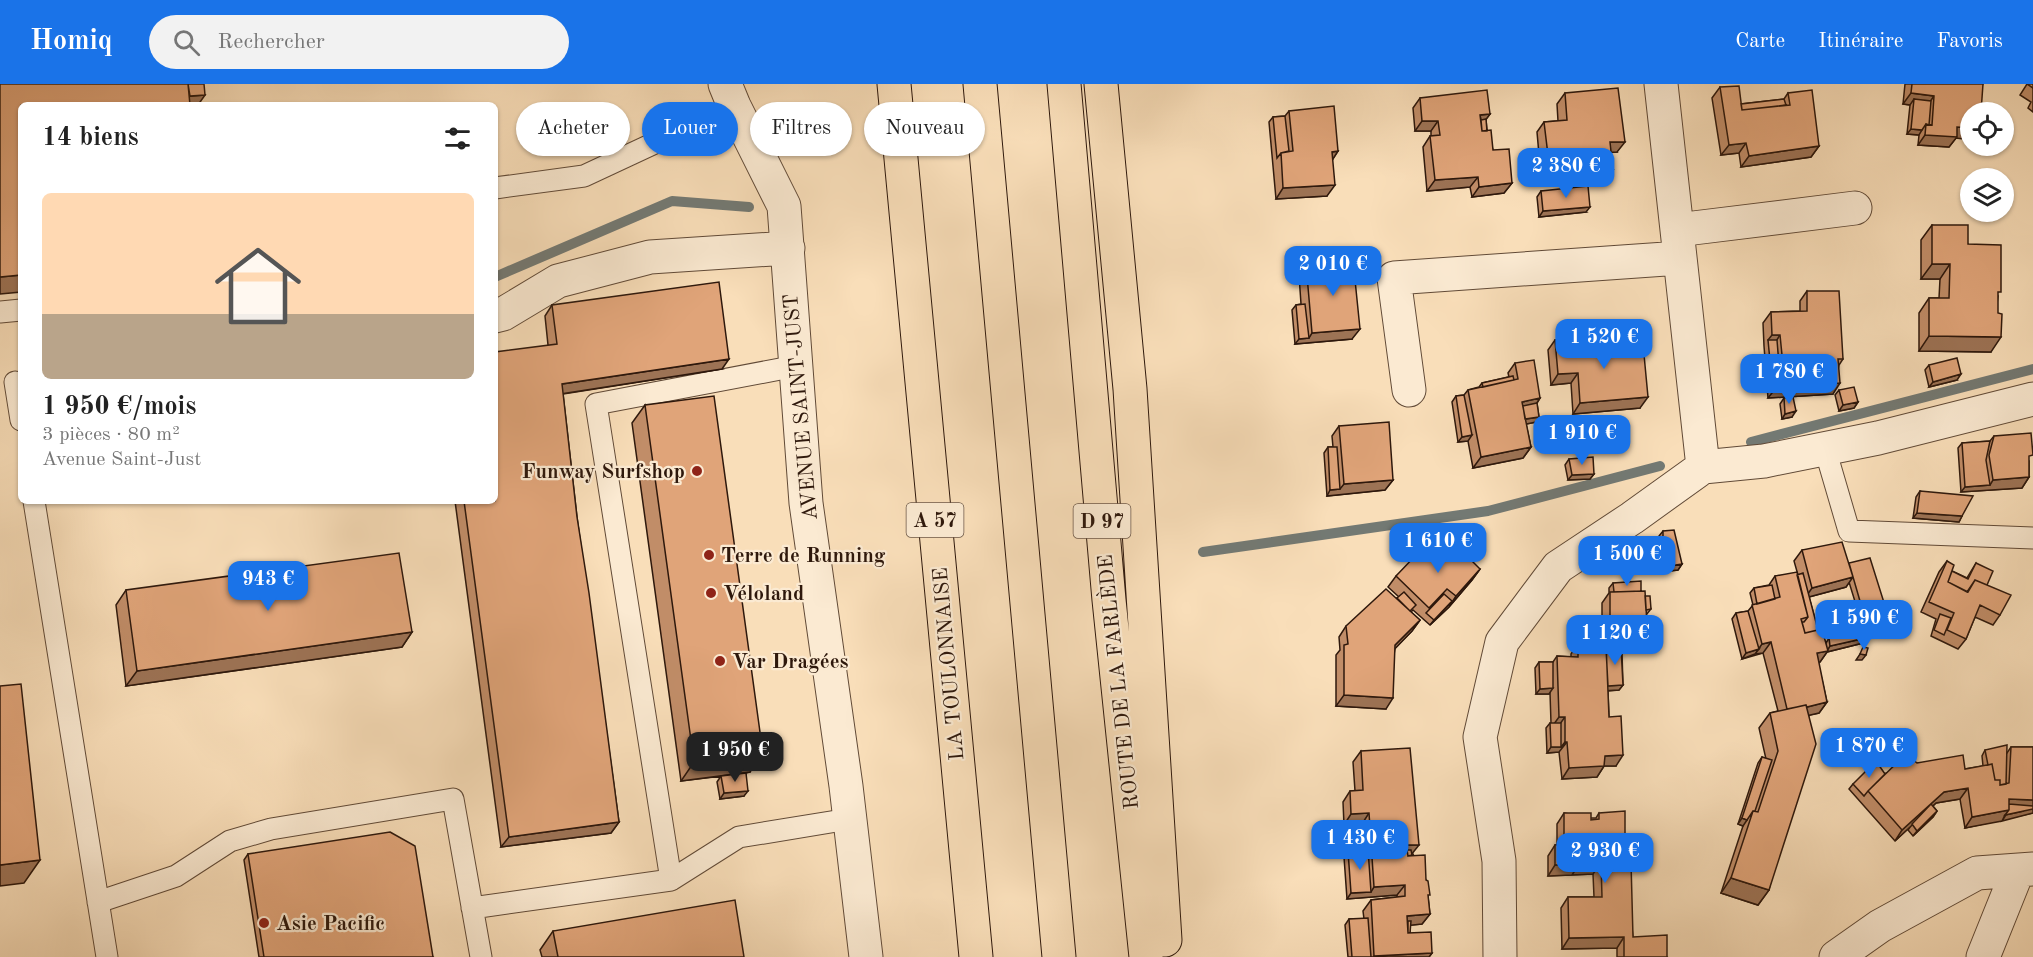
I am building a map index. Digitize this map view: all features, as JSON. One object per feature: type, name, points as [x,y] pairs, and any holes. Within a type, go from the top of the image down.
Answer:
[{"type":"main road","name":"LA TOULONNAISE","points":[[894,84],[976,957]]},
{"type":"main road","points":[[980,84],[1059,957]]},
{"type":"main road","name":"ROUTE DE LA FARLÈDE","points":[[1064,84],[1109,600],[1146,957]]},
{"type":"main road","name":"ROUTE DE LA FARLÈDE","points":[[1101,84],[1130,389],[1167,957]]},
{"type":"street","points":[[1110,184],[1113,84]]},
{"type":"street","points":[[1661,84],[1703,467]]},
{"type":"street","name":"AVENUE SAINT-JUST","points":[[729,95],[784,206],[806,503],[866,957]]},
{"type":"street","points":[[1409,390],[1394,278],[1679,244],[1855,208]]},
{"type":"street","points":[[498,315],[558,280],[650,257],[788,248]]},
{"type":"street","points":[[1500,957],[1499,861],[1480,737],[1502,642],[1558,567],[1703,467],[1764,461],[1825,449],[2033,399]]},
{"type":"street","points":[[1836,957],[1880,926],[1977,873],[2026,870],[1983,957]]},
{"type":"lane","points":[[498,188],[584,176],[729,95]]},
{"type":"lane","points":[[0,312],[18,310]]},
{"type":"lane","points":[[671,880],[596,404],[796,366]]},
{"type":"lane","points":[[15,382],[18,401]]},
{"type":"lane","points":[[1825,449],[1849,531],[2033,538]]},
{"type":"lane","points":[[34,504],[106,957]]},
{"type":"lane","points":[[98,902],[176,876],[230,841],[271,829],[453,799],[481,957]]},
{"type":"lane","points":[[472,908],[671,880],[739,837],[849,819]]},
{"type":"building","points":[[0,84],[188,84],[190,102],[18,102],[18,275],[0,277]]},
{"type":"building","points":[[188,84],[204,84],[205,95],[190,96]]},
{"type":"building","points":[[1912,84],[1983,84],[1982,102],[1960,102],[1960,127],[1957,127],[1957,137],[1925,135],[1926,124],[1932,125],[1934,96],[1911,93]]},
{"type":"building","points":[[1739,86],[1742,110],[1790,105],[1788,93],[1812,90],[1819,146],[1749,156],[1746,143],[1729,145],[1720,87]]},
{"type":"building","points":[[1618,88],[1625,142],[1610,142],[1613,170],[1573,173],[1572,163],[1555,164],[1554,156],[1548,155],[1544,122],[1567,120],[1565,93]]},
{"type":"building","points":[[1487,90],[1490,114],[1480,115],[1482,131],[1491,130],[1493,150],[1509,149],[1512,183],[1479,187],[1478,177],[1435,180],[1430,136],[1440,135],[1438,121],[1422,121],[1420,98]]},
{"type":"building","points":[[1784,99],[1786,105],[1742,110],[1741,104]]},
{"type":"building","points":[[1914,99],[1931,101],[1929,125],[1926,124],[1922,130],[1911,129]]},
{"type":"building","points":[[1334,106],[1338,151],[1332,152],[1335,185],[1283,188],[1281,153],[1293,151],[1289,111]]},
{"type":"building","points":[[1285,116],[1289,151],[1281,153],[1277,158],[1273,117]]},
{"type":"building","points":[[1486,119],[1487,131],[1482,131],[1481,120]]},
{"type":"building","points":[[1588,186],[1590,207],[1543,211],[1541,191]]},
{"type":"building","points":[[1932,225],[1968,225],[1968,244],[2001,245],[2001,292],[1998,292],[1998,313],[2002,314],[2001,337],[1929,336],[1929,298],[1949,298],[1950,264],[1932,264]]},
{"type":"building","points":[[1353,260],[1360,329],[1312,333],[1306,264]]},
{"type":"building","points":[[719,282],[729,359],[562,384],[577,517],[619,822],[509,837],[464,504],[498,504],[498,352],[557,344],[552,305]]},
{"type":"building","points":[[1807,291],[1839,291],[1843,359],[1838,359],[1840,383],[1776,388],[1775,366],[1783,365],[1780,335],[1772,335],[1771,312],[1807,311]]},
{"type":"building","points":[[1305,304],[1309,338],[1299,339],[1296,305]]},
{"type":"building","points":[[1593,337],[1594,351],[1643,344],[1648,397],[1580,403],[1578,373],[1558,374],[1555,340]]},
{"type":"building","points":[[1622,339],[1621,348],[1594,351],[1594,342]]},
{"type":"building","points":[[1768,340],[1777,340],[1779,365],[1771,371]]},
{"type":"building","points":[[1957,358],[1961,374],[1933,382],[1929,365]]},
{"type":"building","points":[[1534,360],[1540,398],[1522,402],[1531,447],[1481,457],[1468,390],[1518,379],[1515,363]]},
{"type":"building","points":[[1513,376],[1514,380],[1483,387],[1482,383]]},
{"type":"building","points":[[1854,387],[1858,402],[1843,405],[1839,390]]},
{"type":"building","points":[[1464,395],[1472,435],[1462,437],[1456,396]]},
{"type":"building","points":[[714,396],[763,754],[694,762],[645,405]]},
{"type":"building","points":[[1793,397],[1796,411],[1785,414],[1784,398]]},
{"type":"building","points":[[1537,403],[1539,417],[1525,419],[1523,406]]},
{"type":"building","points":[[1389,422],[1393,480],[1344,484],[1339,426]]},
{"type":"building","points":[[2031,433],[2033,455],[2029,456],[2029,477],[1993,480],[1989,455],[1994,436]]},
{"type":"building","points":[[1990,441],[1986,460],[1990,485],[1965,487],[1962,443]]},
{"type":"building","points":[[1328,447],[1337,447],[1340,489],[1330,490]]},
{"type":"building","points":[[1593,457],[1594,474],[1572,475],[1569,459]]},
{"type":"building","points":[[1920,491],[1973,496],[1962,516],[1917,513]]},
{"type":"building","points":[[1674,530],[1682,564],[1663,567],[1663,531]]},
{"type":"building","points":[[1842,542],[1853,577],[1812,588],[1802,550]]},
{"type":"building","points":[[1455,544],[1480,569],[1456,596],[1447,589],[1429,608],[1396,576],[1416,555],[1421,560],[1430,551]]},
{"type":"building","points":[[399,553],[412,632],[137,671],[126,590]]},
{"type":"building","points":[[1870,558],[1886,609],[1864,615],[1849,563]]},
{"type":"building","points":[[1947,561],[1954,565],[1948,582],[1968,592],[1975,580],[2011,595],[2000,615],[1980,605],[1966,639],[1947,630],[1954,613],[1929,602]]},
{"type":"building","points":[[1976,563],[1993,571],[1987,585],[1975,580],[1967,592],[1948,582],[1952,571],[1968,579]]},
{"type":"building","points":[[1797,572],[1808,617],[1801,619],[1805,633],[1822,629],[1828,651],[1817,653],[1827,702],[1787,709],[1771,642],[1762,644],[1752,605],[1780,597],[1775,576]]},
{"type":"building","points":[[1803,573],[1818,630],[1805,633],[1802,622],[1808,617],[1797,575]]},
{"type":"building","points":[[1641,581],[1641,591],[1614,592],[1613,583]]},
{"type":"building","points":[[1772,585],[1775,599],[1757,604],[1754,588]]},
{"type":"building","points":[[1386,589],[1420,620],[1395,645],[1393,698],[1344,695],[1344,645],[1348,644],[1346,626]]},
{"type":"building","points":[[1645,591],[1648,641],[1606,643],[1609,717],[1621,716],[1623,755],[1605,756],[1604,766],[1569,768],[1567,742],[1565,742],[1565,717],[1559,717],[1557,656],[1578,657],[1578,643],[1582,643],[1582,624],[1610,624],[1610,592]]},
{"type":"building","points":[[1404,592],[1416,605],[1410,611],[1397,598]]},
{"type":"building","points":[[1444,594],[1452,601],[1434,620],[1426,613]]},
{"type":"building","points":[[1645,596],[1650,596],[1651,609],[1646,610]]},
{"type":"building","points":[[1748,611],[1759,649],[1746,653],[1736,613]]},
{"type":"building","points":[[1940,614],[1951,618],[1944,635],[1934,630]]},
{"type":"building","points":[[1862,626],[1866,638],[1830,646],[1829,638],[1839,635],[1838,630]]},
{"type":"building","points":[[1621,647],[1623,685],[1608,686],[1606,648]]},
{"type":"building","points":[[1863,647],[1868,648],[1866,655],[1860,654]]},
{"type":"building","points":[[1539,662],[1553,662],[1553,688],[1540,689]]},
{"type":"building","points":[[21,684],[40,860],[0,865],[0,686]]},
{"type":"building","points":[[1806,705],[1816,744],[1769,890],[1731,878],[1753,811],[1758,812],[1778,751],[1770,713]]},
{"type":"building","points":[[1550,723],[1561,723],[1561,747],[1551,747]]},
{"type":"building","points":[[2007,745],[2006,784],[2000,785],[2000,780],[1995,780],[1992,764],[1988,765],[1985,750]]},
{"type":"building","points":[[2011,747],[2033,747],[2033,800],[2009,799],[2009,810],[1972,817],[1968,788],[1944,792],[1902,830],[1868,791],[1906,754],[1917,763],[1963,755],[1965,769],[1992,764],[1995,780],[2000,780],[2000,785],[2009,783]]},
{"type":"building","points":[[1410,748],[1419,845],[1406,845],[1408,856],[1425,855],[1430,914],[1407,916],[1408,933],[1431,932],[1432,953],[1374,956],[1371,900],[1405,896],[1405,885],[1374,887],[1369,813],[1351,814],[1350,791],[1363,790],[1361,751]]},
{"type":"building","points":[[1762,757],[1772,760],[1755,811],[1747,820],[1742,818]]},
{"type":"building","points":[[1876,761],[1885,774],[1864,796],[1853,784]]},
{"type":"building","points":[[746,773],[748,791],[724,793],[721,776]]},
{"type":"building","points":[[1931,804],[1937,811],[1917,831],[1912,824]]},
{"type":"building","points":[[2009,804],[2033,806],[2033,809],[2005,815],[2009,810]]},
{"type":"building","points":[[1625,811],[1625,862],[1631,862],[1633,937],[1667,935],[1667,957],[1624,957],[1624,937],[1569,938],[1568,897],[1602,897],[1601,863],[1589,864],[1588,845],[1579,845],[1579,864],[1555,865],[1555,845],[1564,844],[1564,813],[1591,813],[1591,820],[1599,819],[1599,813]]},
{"type":"building","points":[[390,832],[415,846],[433,957],[264,957],[248,854]]},
{"type":"building","points":[[1368,849],[1371,892],[1351,893],[1348,851]]},
{"type":"building","points":[[1579,850],[1585,850],[1585,869],[1576,869],[1579,864]]},
{"type":"building","points":[[735,900],[744,957],[558,957],[553,931]]},
{"type":"building","points":[[1368,918],[1371,957],[1352,957],[1349,919]]},
{"type":"building","points":[[1408,921],[1411,921],[1410,933],[1408,933]]},
{"type":"waterway","points":[[498,276],[672,201],[749,207]]},
{"type":"waterway","points":[[1751,442],[2033,369]]},
{"type":"waterway","points":[[1203,552],[1488,511],[1660,466]]},
{"type":"place","name":"Funway Surfshop","points":[[697,471]]},
{"type":"place","name":"Terre de Running","points":[[709,555]]},
{"type":"place","name":"Véloland","points":[[711,593]]},
{"type":"place","name":"Var Dragées","points":[[720,661]]},
{"type":"place","name":"Asie Pacific","points":[[264,923]]}]
